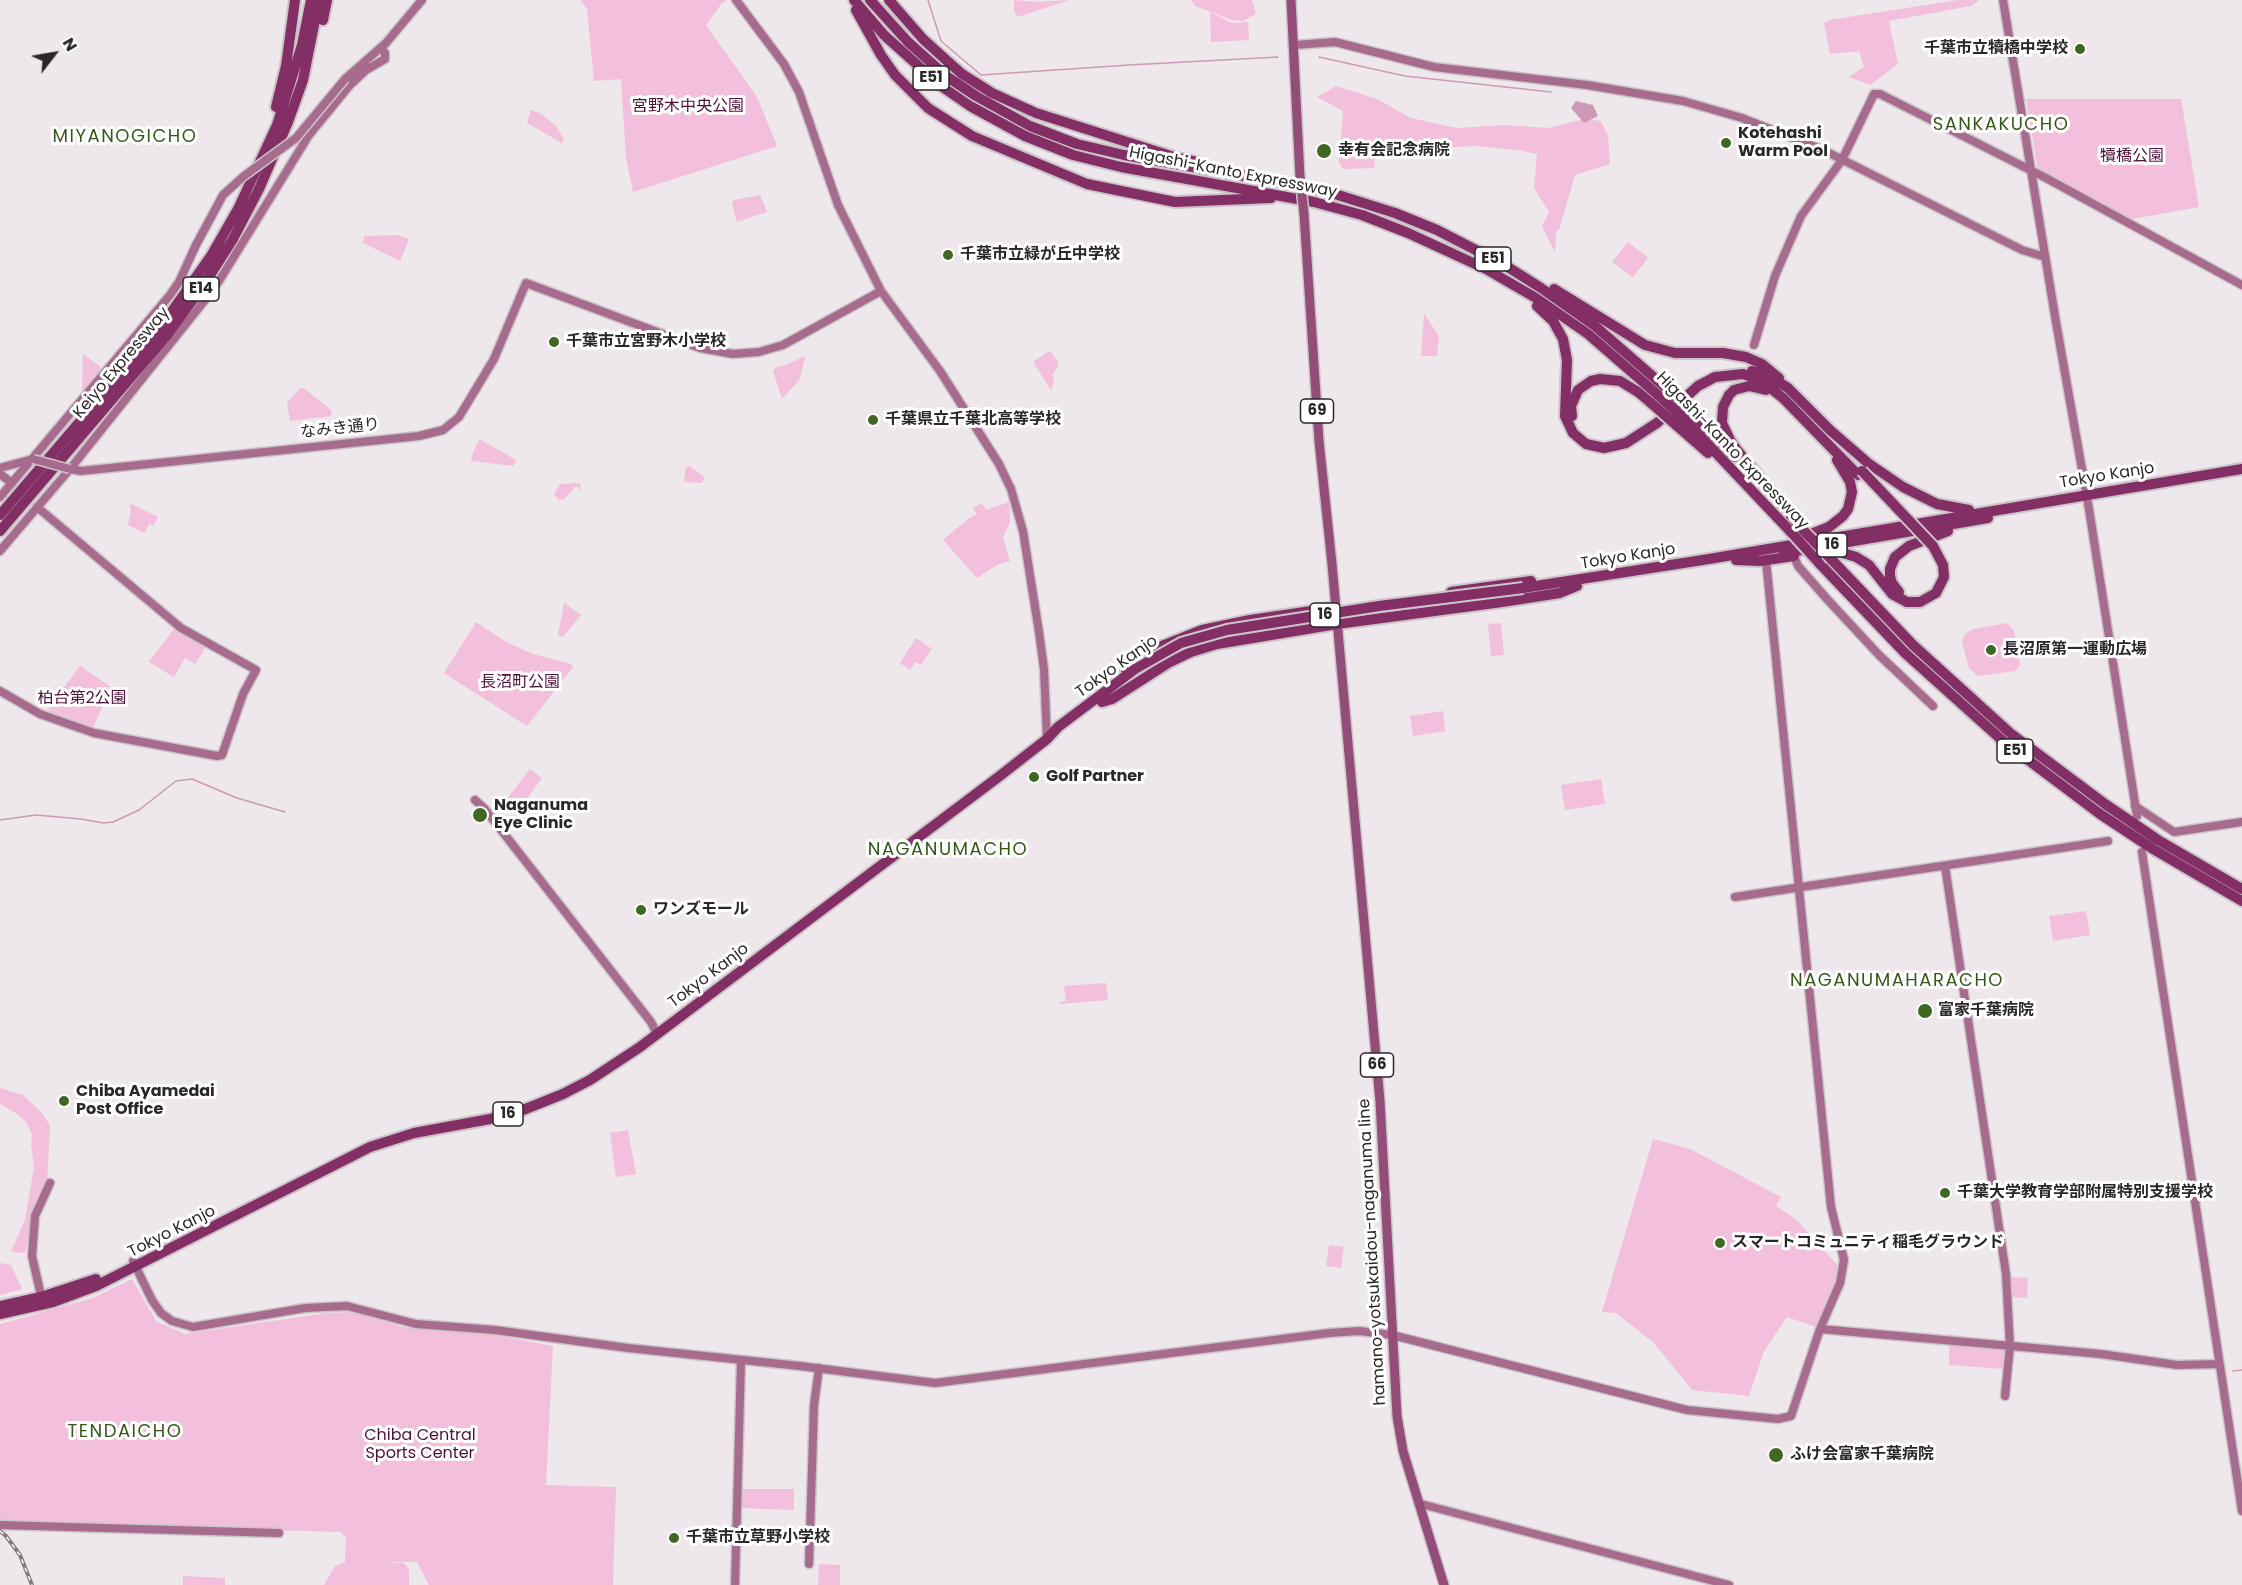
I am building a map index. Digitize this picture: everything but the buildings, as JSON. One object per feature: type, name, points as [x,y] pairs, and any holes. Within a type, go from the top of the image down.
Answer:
[{"type":"highway","points":[[250,184],[282,85],[295,0]]},
{"type":"highway","name":"Keiyo Expressway","points":[[0,515],[167,319],[211,256],[250,184],[273,134],[302,45],[311,0]]},
{"type":"highway","name":"Keiyo Expressway","points":[[0,531],[159,344],[205,283],[233,239],[279,145],[303,80],[319,0]]},
{"type":"highway","points":[[303,80],[314,51],[327,0]]},
{"type":"highway","points":[[853,0],[880,55],[895,75],[928,108],[972,136],[1087,184],[1174,202],[1292,197]]},
{"type":"highway","name":"Higashi-Kanto Expressway","points":[[853,0],[884,35],[941,86],[970,106],[1025,136],[1073,155],[1120,167],[1292,197],[1362,215],[1431,242],[1486,269],[1536,298],[1588,334],[1659,395],[1803,530],[1913,645],[2010,733],[2105,804],[2158,840],[2242,889]]},
{"type":"highway","name":"Higashi-Kanto Expressway","points":[[870,0],[908,42],[946,76],[976,96],[1030,126],[1077,144],[1124,155],[1290,184],[1338,195],[1395,213],[1437,230],[1503,264],[1595,326],[1659,395]]},
{"type":"highway","points":[[889,0],[923,39],[945,59],[962,74],[992,93],[1036,113],[1174,157],[1269,177],[1290,184]]},
{"type":"highway","points":[[1431,242],[1520,294],[1553,321],[1565,348],[1565,416],[1574,433],[1586,444],[1604,448],[1616,447],[1636,438],[1657,423],[1698,386],[1715,377],[1725,375],[1743,374],[1760,380],[1796,402]]},
{"type":"highway","points":[[1503,264],[1554,289],[1645,345],[1675,353],[1732,354],[1762,364],[1930,547],[1943,565],[1944,577],[1936,593],[1920,602],[1907,602],[1887,588],[1869,566],[1845,552],[1766,560],[1736,560]]},
{"type":"highway","points":[[1682,417],[1659,395],[1638,392],[1620,381],[1600,379],[1591,381],[1578,390],[1571,406],[1573,422],[1582,435],[1600,442],[1616,440],[1635,433],[1654,420],[1696,382],[1713,373],[1732,369],[1750,370],[1769,376],[1796,402]]},
{"type":"highway","points":[[1796,402],[1763,388],[1749,386],[1734,390],[1729,395],[1722,407],[1721,415],[1730,440],[1803,530]]},
{"type":"highway","name":"Higashi-Kanto Expressway","points":[[1682,417],[1733,476],[1791,532],[1905,653],[2003,741],[2100,814],[2153,849],[2242,901]]},
{"type":"highway","points":[[1826,434],[1885,476],[1921,498],[1952,508],[1993,514]]},
{"type":"highway","points":[[1781,546],[1829,527],[1848,509],[1850,482],[1826,434]]},
{"type":"highway","name":"Tokyo Kanjo","points":[[0,1306],[84,1291],[349,1156],[401,1137],[497,1117],[550,1100],[607,1071],[1047,739],[1058,727],[1137,672],[1182,650],[1224,637],[1523,590],[1736,560],[2242,469]]},
{"type":"highway","name":"Tokyo Kanjo","points":[[2087,498],[2242,475]]},
{"type":"highway","points":[[1930,547],[1939,573],[1934,586],[1922,596],[1908,596],[1901,593],[1892,583],[1890,569],[1895,558],[1904,550],[1933,536],[1993,514]]},
{"type":"highway","name":"Tokyo Kanjo","points":[[1577,583],[1781,546],[1993,514]]},
{"type":"highway","name":"16","points":[[1336,608],[1533,581],[1565,578],[1577,583]]},
{"type":"highway","points":[[1337,624],[1560,593],[1577,583]]},
{"type":"highway","points":[[1100,699],[1104,688],[1138,661],[1183,637],[1228,624],[1336,608]]},
{"type":"highway","name":"16","points":[[1100,699],[1112,699],[1168,663],[1191,652],[1233,640],[1337,624]]},
{"type":"highway","name":"Tokyo Kanjo","points":[[0,1314],[42,1300]]},
{"type":"main road","name":"69","points":[[1291,0],[1300,177],[1318,422],[1336,608]]},
{"type":"main road","name":"hamano-yotsukaidou-naganuma line","points":[[1336,608],[1380,1101],[1399,1435],[1444,1585]]},
{"type":"street","points":[[0,497],[170,295],[179,282],[196,244],[223,195],[244,176],[296,138],[345,79],[381,48],[422,0]]},
{"type":"street","points":[[736,0],[784,64],[796,85],[838,206],[881,291],[940,371],[999,464],[1011,489],[1023,531],[1043,660],[1047,739]]},
{"type":"street","points":[[2003,0],[2087,498],[2136,811],[2174,832],[2242,822]]},
{"type":"street","points":[[1295,45],[1335,42],[1434,67],[1587,85],[1683,101],[1783,133],[2022,250],[2045,257]]},
{"type":"street","points":[[0,551],[70,469],[219,281],[309,135],[350,85],[366,70],[383,62],[386,57],[381,48]]},
{"type":"street","points":[[1754,345],[1775,276],[1801,216],[1842,160],[1874,94],[1880,94],[2032,172],[2242,285]]},
{"type":"street","name":"なみき通り","points":[[33,459],[81,471],[419,436],[443,430],[459,417],[487,372],[526,283],[700,348],[733,354],[759,352],[783,345],[881,291]]},
{"type":"street","points":[[0,468],[33,459]]},
{"type":"street","points":[[0,474],[12,483]]},
{"type":"street","points":[[0,691],[40,714],[94,733],[217,756],[222,755],[243,694],[256,670],[181,628],[38,507]]},
{"type":"street","points":[[1794,556],[1798,566],[1879,655],[1934,706]]},
{"type":"street","points":[[134,1264],[161,1313],[172,1321],[186,1326],[202,1326],[305,1308],[347,1306],[416,1324],[495,1330],[628,1348],[944,1383],[1359,1331],[1392,1335],[1687,1410],[1778,1419],[1791,1416],[1820,1329],[1840,1283],[1844,1260],[1831,1207],[1766,560]]},
{"type":"street","points":[[475,801],[484,808],[653,1025],[657,1034]]},
{"type":"street","points":[[1735,897],[2108,841]]},
{"type":"street","points":[[2142,852],[2242,1511]]},
{"type":"street","points":[[1945,866],[2001,1237],[2010,1346],[2005,1396]]},
{"type":"street","points":[[42,1300],[32,1256],[36,1216],[50,1183]]},
{"type":"street","points":[[1820,1329],[2101,1354],[2177,1365],[2219,1364]]},
{"type":"street","points":[[735,1585],[741,1360]]},
{"type":"street","points":[[809,1564],[814,1405],[819,1368]]},
{"type":"street","points":[[1421,1504],[1729,1585]]},
{"type":"street","points":[[0,1525],[279,1533]]},
{"type":"green space","name":"宮野木中央公園","points":[[581,0],[728,0],[722,3],[706,25],[757,97],[777,146],[633,192],[626,158],[621,79],[594,81],[587,9]]},
{"type":"green space","points":[[1014,0],[1036,2],[1069,0],[1018,17],[1014,12]]},
{"type":"green space","points":[[1191,0],[1252,0],[1256,14],[1243,21],[1232,20],[1195,6]]},
{"type":"green space","points":[[1958,0],[1979,0],[1971,6],[1889,21],[1898,64],[1870,85],[1849,77],[1864,67],[1859,51],[1830,54],[1824,23],[1829,20]]},
{"type":"green space","points":[[1210,12],[1232,23],[1248,22],[1249,40],[1211,42]]},
{"type":"green space","points":[[1336,86],[1377,99],[1411,118],[1457,128],[1506,125],[1548,128],[1585,119],[1601,121],[1608,136],[1610,164],[1575,175],[1559,230],[1556,232],[1555,252],[1542,226],[1549,212],[1534,188],[1537,154],[1474,146],[1397,151],[1395,147],[1376,148],[1374,168],[1343,169],[1339,162],[1343,111],[1317,97]]},
{"type":"green space","name":"犢橋公園","points":[[2026,99],[2181,99],[2199,207],[2127,220],[2038,170]]},
{"type":"green space","points":[[531,110],[540,113],[556,126],[564,139],[562,143],[527,123]]},
{"type":"green space","points":[[760,195],[767,212],[737,222],[732,204],[734,200]]},
{"type":"green space","points":[[397,235],[409,239],[400,261],[363,243],[364,236]]},
{"type":"green space","points":[[1628,242],[1648,258],[1633,277],[1612,262]]},
{"type":"green space","points":[[1424,314],[1439,336],[1437,356],[1421,356]]},
{"type":"green space","points":[[1050,351],[1058,362],[1058,367],[1052,375],[1054,381],[1051,390],[1034,363]]},
{"type":"green space","points":[[83,354],[100,366],[101,372],[82,391]]},
{"type":"green space","points":[[805,356],[800,379],[782,399],[773,371],[775,368]]},
{"type":"green space","points":[[300,388],[304,388],[332,411],[331,416],[290,421],[287,403]]},
{"type":"green space","points":[[481,440],[516,460],[513,466],[472,461],[478,441]]},
{"type":"green space","points":[[690,466],[705,478],[702,483],[684,480],[686,467]]},
{"type":"green space","points":[[580,483],[581,490],[576,486],[564,499],[559,500],[554,494],[560,484]]},
{"type":"green space","points":[[1009,502],[1010,522],[1003,538],[1010,561],[997,565],[977,578],[943,540],[977,514],[973,508],[982,503],[986,510]]},
{"type":"green space","points":[[132,504],[158,517],[153,526],[149,524],[144,533],[128,525]]},
{"type":"green space","points":[[564,603],[581,615],[563,637],[558,635]]},
{"type":"green space","name":"長沼町公園","points":[[476,622],[508,643],[533,654],[571,664],[573,667],[527,726],[444,673]]},
{"type":"green space","points":[[1501,623],[1504,655],[1491,656],[1488,624]]},
{"type":"green space","name":"長沼原第一運動広場","points":[[2007,623],[2014,631],[2020,666],[2015,671],[1978,676],[1969,668],[1962,642],[1965,634],[1973,629]]},
{"type":"green space","points":[[174,629],[206,647],[195,664],[185,658],[174,677],[149,662]]},
{"type":"green space","points":[[916,638],[932,649],[921,665],[916,662],[910,670],[900,663]]},
{"type":"green space","name":"柏台第2公園","points":[[80,666],[111,687],[93,728],[49,711],[49,707]]},
{"type":"green space","points":[[1443,711],[1445,731],[1413,736],[1410,716]]},
{"type":"green space","points":[[530,769],[542,778],[523,804],[503,804]]},
{"type":"green space","points":[[1601,779],[1605,804],[1565,810],[1561,785]]},
{"type":"green space","points":[[2086,911],[2090,935],[2053,941],[2049,916]]},
{"type":"green space","points":[[1106,983],[1108,1000],[1060,1004],[1066,1001],[1064,986]]},
{"type":"green space","points":[[0,1088],[23,1095],[43,1114],[50,1126],[47,1183],[33,1216],[25,1253],[11,1252],[25,1220],[34,1167],[32,1135],[27,1123],[16,1113],[0,1104]]},
{"type":"green space","points":[[628,1130],[636,1174],[616,1177],[610,1133]]},
{"type":"green space","name":"スマートコミュニティ稲毛グラウンド","points":[[1653,1139],[1690,1149],[1781,1197],[1776,1206],[1796,1219],[1840,1268],[1816,1327],[1787,1317],[1764,1351],[1749,1396],[1692,1390],[1654,1343],[1616,1313],[1602,1312]]},
{"type":"green space","points":[[1329,1245],[1344,1247],[1341,1268],[1326,1266]]},
{"type":"green space","points":[[0,1263],[11,1265],[22,1289],[0,1295]]},
{"type":"green space","points":[[2011,1277],[2028,1278],[2027,1298],[2010,1295],[2009,1279]]},
{"type":"green space","name":"Chiba Central Sports Center","points":[[132,1279],[156,1321],[185,1334],[326,1313],[355,1312],[403,1327],[493,1335],[553,1346],[546,1485],[616,1487],[613,1585],[429,1585],[417,1562],[384,1562],[404,1563],[409,1569],[409,1585],[324,1585],[335,1566],[345,1562],[346,1538],[341,1532],[0,1522],[0,1324],[93,1298]]},
{"type":"green space","points":[[1949,1345],[2005,1350],[2007,1353],[2006,1367],[2003,1369],[1949,1365]]},
{"type":"green space","points":[[742,1489],[794,1489],[794,1510],[740,1508]]},
{"type":"green space","points":[[819,1564],[840,1565],[840,1585],[818,1585]]},
{"type":"green space","points":[[183,1576],[225,1578],[225,1585],[183,1585]]},
{"type":"shaded area","points":[[1576,101],[1593,105],[1598,116],[1584,123],[1571,108]]},
{"type":"waterway","points":[[928,0],[941,41],[981,75],[1278,57]]},
{"type":"waterway","points":[[1319,57],[1405,76],[1551,92]]},
{"type":"waterway","points":[[0,820],[36,815],[103,823],[113,822],[139,810],[176,781],[192,779],[237,798],[285,812]]},
{"type":"waterway","points":[[2233,1371],[2242,1370]]},
{"type":"railway","points":[[0,1531],[20,1555],[32,1585]]},
{"type":"place","name":"千葉市立犢橋中学校","points":[[2080,49]]},
{"type":"place","name":"Kotehashi Warm Pool","points":[[1726,143]]},
{"type":"place","name":"幸有会記念病院","points":[[1324,151]]},
{"type":"place","name":"千葉市立緑が丘中学校","points":[[948,255]]},
{"type":"place","name":"千葉市立宮野木小学校","points":[[554,342]]},
{"type":"place","name":"千葉県立千葉北高等学校","points":[[873,420]]},
{"type":"place","name":"長沼原第一運動広場","points":[[1991,650]]},
{"type":"place","name":"Golf Partner","points":[[1034,777]]},
{"type":"place","name":"Naganuma Eye Clinic","points":[[480,815]]},
{"type":"place","name":"ワンズモール","points":[[641,910]]},
{"type":"place","name":"富家千葉病院","points":[[1925,1011]]},
{"type":"place","name":"Chiba Ayamedai Post Office","points":[[64,1101]]},
{"type":"place","name":"千葉大学教育学部附属特別支援学校","points":[[1945,1193]]},
{"type":"place","name":"スマートコミュニティ稲毛グラウンド","points":[[1720,1243]]},
{"type":"place","name":"ふけ会富家千葉病院","points":[[1776,1455]]},
{"type":"place","name":"千葉市立草野小学校","points":[[674,1538]]},
{"type":"district","name":"SANKAKUCHO","points":[[2001,125]]},
{"type":"district","name":"MIYANOGICHO","points":[[125,137]]},
{"type":"district","name":"NAGANUMACHO","points":[[948,850]]},
{"type":"district","name":"NAGANUMAHARACHO","points":[[1897,981]]},
{"type":"district","name":"TENDAICHO","points":[[125,1432]]}]
